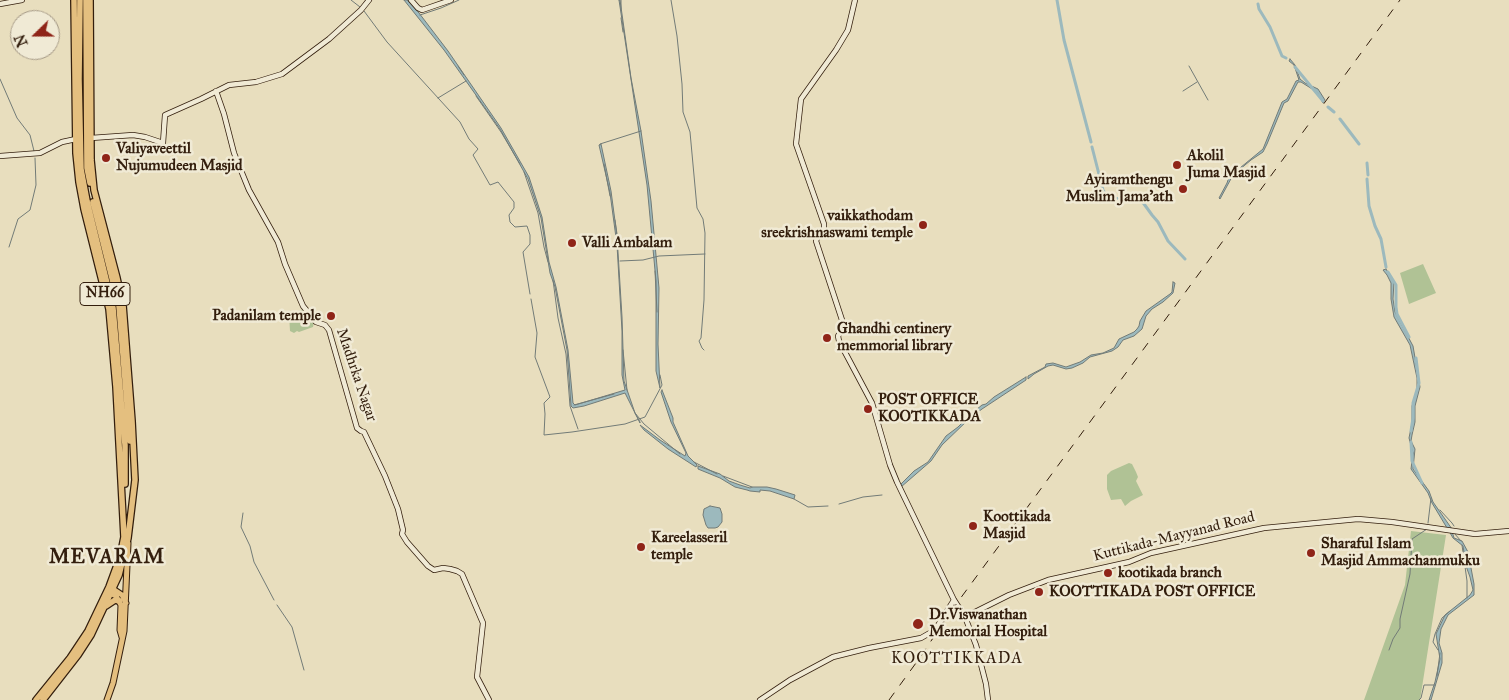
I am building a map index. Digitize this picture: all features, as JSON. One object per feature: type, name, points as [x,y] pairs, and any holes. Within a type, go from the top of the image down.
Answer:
[{"type":"highway","name":"NH66","points":[[43,700],[85,646],[105,608],[123,543],[116,387],[109,309],[79,182],[76,139],[74,0]]},
{"type":"highway","points":[[80,0],[81,168],[86,200],[113,308],[125,445],[126,479],[122,499]]},
{"type":"highway","points":[[86,0],[87,168],[92,198],[119,306],[133,496]]},
{"type":"highway","name":"NH66","points":[[36,700],[70,658],[88,631],[119,575],[128,538],[135,480],[123,305],[94,190],[91,160],[90,0]]},
{"type":"highway","points":[[105,608],[115,600],[123,603]]},
{"type":"main road","points":[[0,4],[22,0]]},
{"type":"main road","points":[[91,138],[133,135],[163,143],[165,115],[229,85],[256,82],[282,74],[329,38],[361,10],[369,0]]},
{"type":"main road","points":[[411,0],[422,10],[451,0]]},
{"type":"main road","points":[[855,0],[847,33],[801,99],[796,142],[824,224],[824,231],[818,236],[816,241],[843,323],[843,328],[838,336],[839,341],[872,403],[897,482],[954,600],[965,617],[976,645],[988,700]]},
{"type":"main road","name":"Madhrka Nagar","points":[[216,91],[240,168],[249,190],[278,242],[303,306],[316,322],[325,325],[328,330],[357,428],[364,432],[385,476],[398,509],[403,530],[402,534],[422,560],[434,570],[447,568],[457,570],[462,574],[483,623],[477,677],[489,700]]},
{"type":"main road","points":[[0,156],[36,154],[62,142],[76,139]]},
{"type":"main road","name":"Kuttikada-Mayyanad Road","points":[[965,617],[1009,595],[1048,580],[1129,562],[1154,552],[1264,528],[1358,519],[1476,534],[1509,531]]},
{"type":"main road","points":[[107,700],[122,637],[120,630],[121,610],[128,538]]},
{"type":"main road","points":[[110,591],[123,603]]},
{"type":"main road","points":[[760,700],[790,680],[833,657],[921,638],[935,630],[954,600]]},
{"type":"green space","points":[[1423,264],[1436,293],[1409,304],[1400,273]]},
{"type":"green space","points":[[304,309],[314,322],[313,327],[294,333],[290,331],[289,314]]},
{"type":"green space","points":[[1129,463],[1132,464],[1136,472],[1138,477],[1136,481],[1143,495],[1125,506],[1121,499],[1111,500],[1107,489],[1107,475],[1111,471]]},
{"type":"green space","points":[[1411,531],[1446,535],[1420,700],[1364,700],[1405,585]]},
{"type":"water","points":[[404,0],[407,0],[419,13],[448,51],[501,128],[529,177],[542,217],[549,262],[556,287],[568,350],[573,403],[575,405],[625,390],[622,375],[622,331],[617,245],[610,193],[599,145],[601,144],[611,191],[617,236],[622,317],[624,381],[635,413],[625,393],[584,406],[573,408],[571,406],[567,350],[555,287],[550,273],[541,218],[528,179],[500,129],[444,50]]},
{"type":"water","points":[[619,0],[651,201],[659,288],[658,344],[660,388],[656,371],[656,281],[647,185]]},
{"type":"water","points":[[1290,59],[1295,65],[1300,79],[1318,89],[1325,100],[1323,103],[1317,92],[1298,82],[1288,101],[1284,103],[1263,152],[1233,175],[1220,199],[1229,177],[1263,149],[1282,102],[1287,99],[1296,81],[1299,80],[1294,65],[1289,61]]},
{"type":"water","points":[[1386,269],[1394,282],[1393,299],[1395,312],[1413,346],[1420,387],[1415,406],[1415,422],[1411,441],[1415,449],[1413,469],[1452,529],[1447,528],[1428,493],[1411,469],[1413,453],[1409,438],[1417,378],[1410,345],[1394,317],[1391,283],[1383,270]]},
{"type":"water","points":[[1173,282],[1175,283],[1173,293],[1152,309],[1146,316],[1142,329],[1134,336],[1123,340],[1118,347],[1112,351],[1090,357],[1072,368],[1048,366],[1028,379],[1028,376],[1045,367],[1046,364],[1053,363],[1066,367],[1080,362],[1091,355],[1103,353],[1114,348],[1119,339],[1137,329],[1146,311],[1172,292]]},
{"type":"water","points":[[1026,377],[1026,380],[969,419],[942,445],[931,461],[901,487],[900,485],[914,471],[928,462],[946,436],[971,414]]},
{"type":"water","points":[[662,390],[688,456],[697,465],[696,467],[668,449],[640,425],[685,456],[686,453],[671,422],[661,392]]},
{"type":"water","points":[[698,466],[720,474],[729,481],[740,485],[750,488],[767,487],[776,489],[795,495],[794,499],[770,491],[750,491],[735,487],[720,478],[698,469]]},
{"type":"water","points":[[710,506],[720,508],[722,514],[722,522],[715,528],[708,528],[703,515],[704,509]]},
{"type":"water","points":[[1449,531],[1452,531],[1454,538],[1462,541],[1468,552],[1474,584],[1474,595],[1448,615],[1441,629],[1439,643],[1442,663],[1431,700],[1429,700],[1440,659],[1436,634],[1445,615],[1470,595],[1473,590],[1466,566],[1463,546],[1453,538]]},
{"type":"waterway","points":[[351,0],[360,7]]},
{"type":"waterway","points":[[420,15],[459,0]]},
{"type":"waterway","points":[[621,0],[621,9]]},
{"type":"waterway","points":[[671,0],[677,36],[683,112],[690,132],[697,208],[703,219],[705,233],[704,300],[701,338],[699,341],[704,350]]},
{"type":"waterway","points":[[1057,0],[1064,40],[1091,142]]},
{"type":"waterway","points":[[1258,4],[1282,56],[1286,58]]},
{"type":"waterway","points":[[364,11],[387,42],[460,122],[469,139],[478,149],[473,155],[490,185],[498,182],[514,202],[514,208],[509,215],[510,222],[515,227],[527,226],[530,235],[530,244],[523,252],[530,294]]},
{"type":"waterway","points":[[621,18],[623,32]]},
{"type":"waterway","points":[[458,66],[464,75]]},
{"type":"waterway","points":[[1189,66],[1208,100]]},
{"type":"waterway","points":[[1295,67],[1323,101]]},
{"type":"waterway","points":[[0,79],[17,118],[30,135],[34,151]]},
{"type":"waterway","points":[[438,98],[466,81]]},
{"type":"waterway","points":[[1183,91],[1197,82]]},
{"type":"waterway","points":[[476,96],[520,164]]},
{"type":"waterway","points":[[1328,107],[1334,112]]},
{"type":"waterway","points":[[1340,119],[1359,144]]},
{"type":"waterway","points":[[600,145],[641,131]]},
{"type":"waterway","points":[[1092,147],[1106,195],[1112,198],[1125,199],[1135,196],[1139,197],[1158,222],[1168,241],[1185,259]]},
{"type":"waterway","points":[[9,247],[18,219],[30,210],[36,185],[35,158]]},
{"type":"waterway","points":[[1367,163],[1368,175]]},
{"type":"waterway","points":[[604,164],[610,196]]},
{"type":"waterway","points":[[524,172],[538,213],[548,262]]},
{"type":"waterway","points":[[1367,179],[1369,206],[1381,239],[1386,267]]},
{"type":"waterway","points":[[615,220],[618,241]]},
{"type":"waterway","points":[[620,261],[643,260],[659,256],[705,254]]},
{"type":"waterway","points":[[655,271],[657,312]]},
{"type":"waterway","points":[[1388,272],[1396,285],[1397,314],[1409,337]]},
{"type":"waterway","points":[[553,280],[558,318],[566,354],[570,406],[578,429]]},
{"type":"waterway","points":[[531,299],[537,333],[535,357],[550,397],[544,403],[544,435],[625,424],[645,417],[662,385],[660,375]]},
{"type":"waterway","points":[[623,350],[627,390]]},
{"type":"waterway","points":[[1411,431],[1413,403],[1419,383],[1416,358]]},
{"type":"waterway","points":[[574,405],[614,394]]},
{"type":"waterway","points":[[635,413],[644,424],[680,454]]},
{"type":"waterway","points":[[1411,442],[1412,461],[1422,483]]},
{"type":"waterway","points":[[694,462],[717,474]]},
{"type":"waterway","points":[[723,476],[752,487]]},
{"type":"waterway","points":[[839,504],[863,497],[882,495]]},
{"type":"waterway","points":[[1428,523],[1431,498]]},
{"type":"waterway","points":[[794,499],[808,507],[828,506]]},
{"type":"waterway","points":[[1440,510],[1454,526]]},
{"type":"waterway","points":[[243,513],[241,527],[250,546],[254,562],[274,600]]},
{"type":"waterway","points":[[1389,650],[1400,628],[1400,619],[1410,574],[1412,539],[1427,529]]},
{"type":"waterway","points":[[1454,533],[1461,541]]},
{"type":"waterway","points":[[1462,545],[1467,581],[1467,598]]},
{"type":"waterway","points":[[277,605],[292,627],[304,670]]},
{"type":"waterway","points":[[1438,650],[1433,642],[1435,634],[1442,618],[1450,611]]},
{"type":"waterway","points":[[1437,676],[1440,653]]},
{"type":"waterway","points":[[1419,700],[1424,685],[1435,685]]},
{"type":"railway","points":[[889,700],[957,603],[1400,0]]},
{"type":"place","name":"Valiyaveettil Nujumudeen Masjid","points":[[106,158]]},
{"type":"place","name":"Akolil Juma Masjid","points":[[1177,165]]},
{"type":"place","name":"Ayiramthengu Muslim Jama'ath","points":[[1183,189]]},
{"type":"place","name":"vaikkathodam sreekrishnaswami temple","points":[[923,225]]},
{"type":"place","name":"Valli Ambalam","points":[[572,243]]},
{"type":"place","name":"Padanilam temple","points":[[331,316]]},
{"type":"place","name":"Ghandhi centinery memmorial library","points":[[827,338]]},
{"type":"place","name":"POST OFFICE KOOTIKKADA","points":[[868,409]]},
{"type":"place","name":"Koottikada Masjid","points":[[973,526]]},
{"type":"place","name":"Kareelasseril temple","points":[[641,547]]},
{"type":"place","name":"Sharaful Islam Masjid Ammachanmukku","points":[[1311,553]]},
{"type":"place","name":"kootikada branch","points":[[1108,573]]},
{"type":"place","name":"KOOTTIKADA POST OFFICE","points":[[1039,592]]},
{"type":"place","name":"Dr.Viswanathan Memorial Hospital","points":[[918,624]]},
{"type":"district","name":"MEVARAM","points":[[107,558]]},
{"type":"district","name":"KOOTTIKKADA","points":[[957,659]]}]
